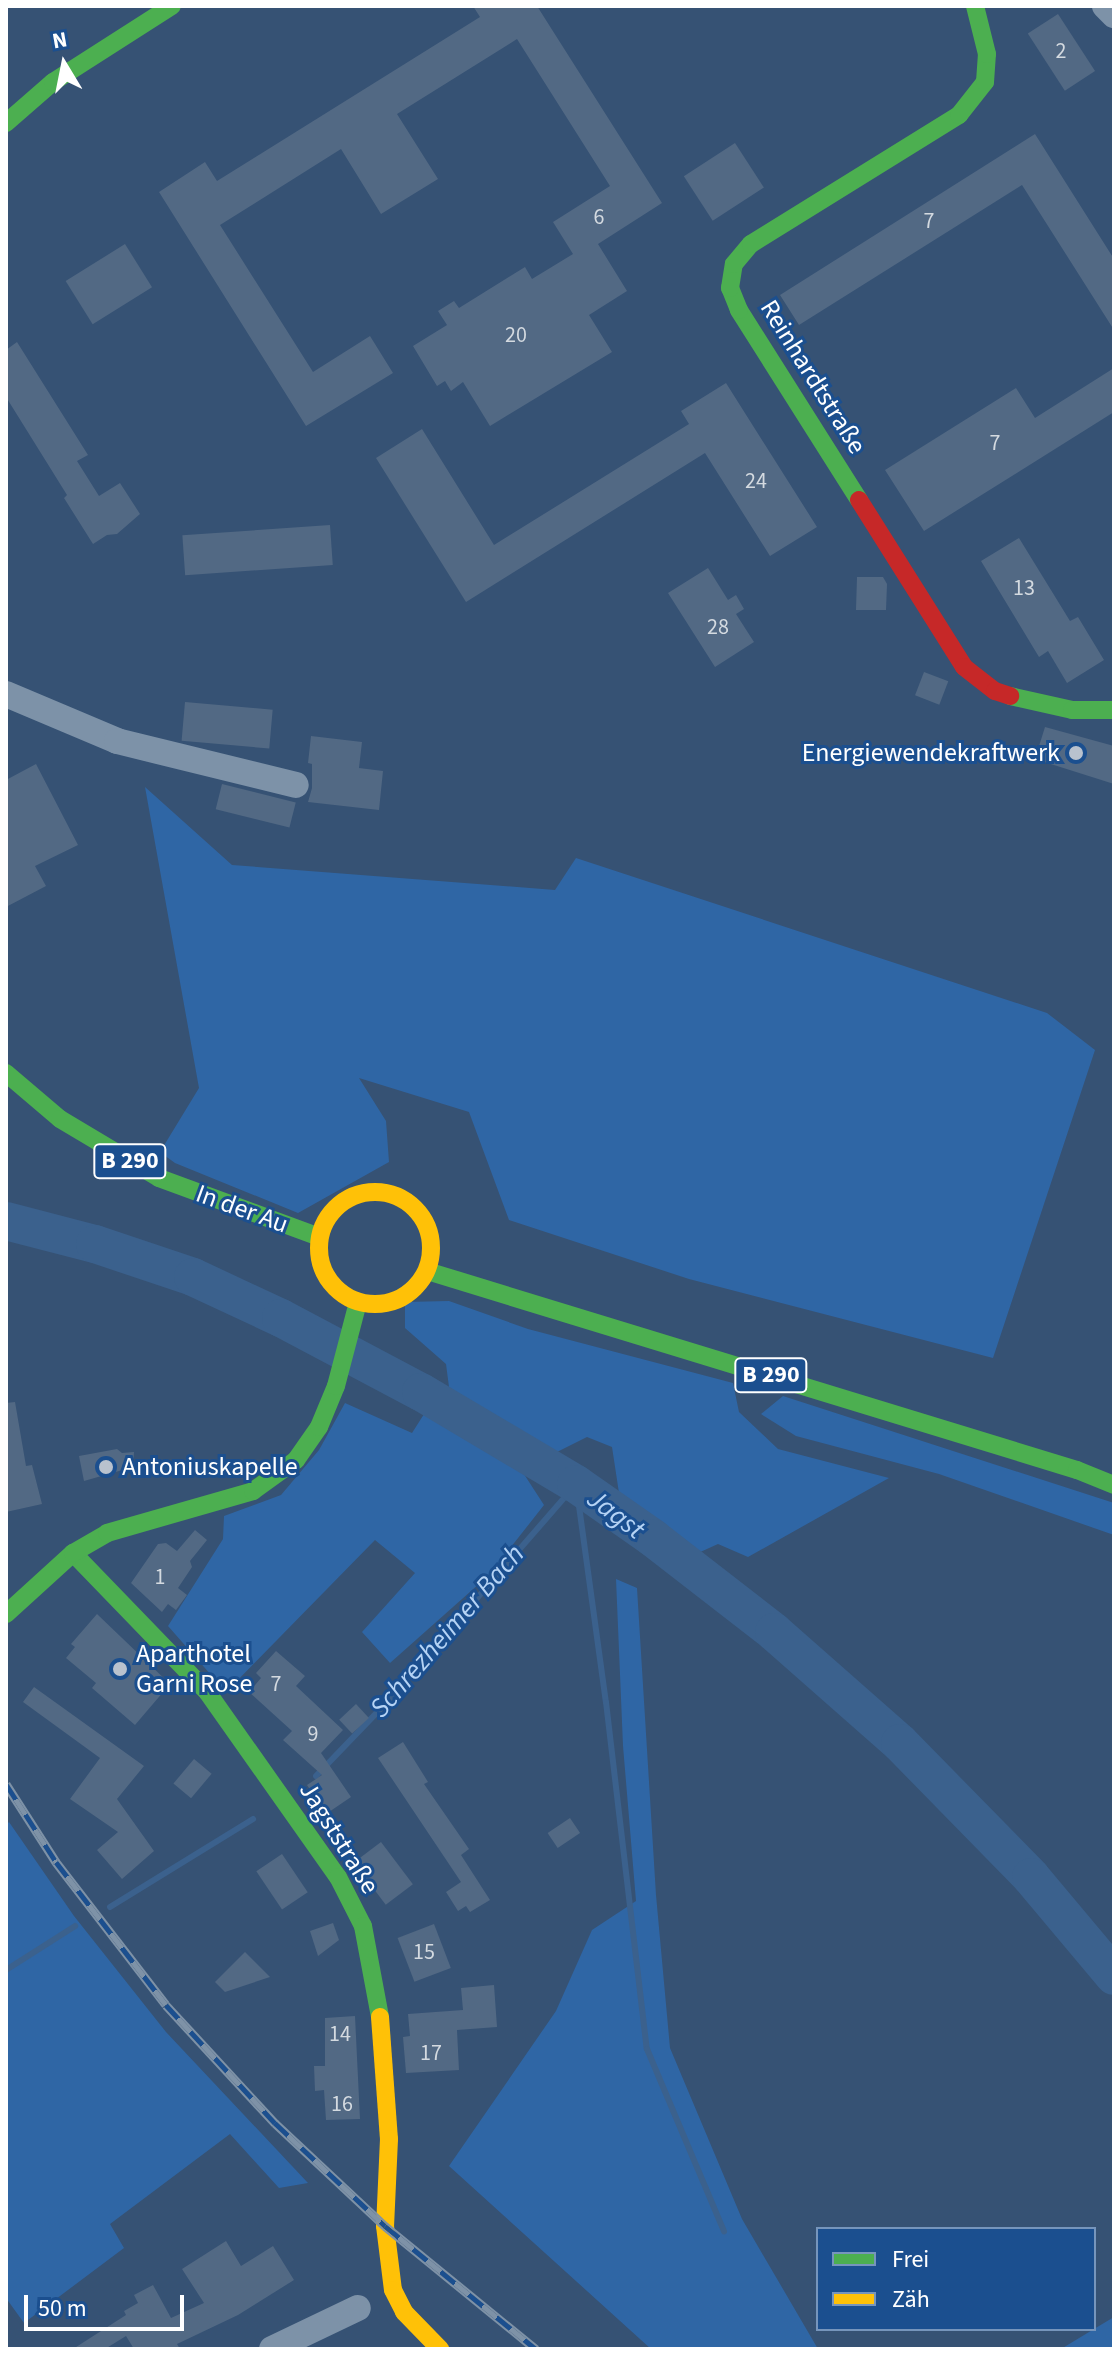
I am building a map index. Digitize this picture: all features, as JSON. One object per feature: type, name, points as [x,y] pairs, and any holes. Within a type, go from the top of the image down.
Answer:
[{"type":"main road","points":[[6,123],[53,82],[172,6]]},
{"type":"main road","name":"Reinhardtstraße","points":[[975,6],[987,54],[985,82],[959,115],[751,244],[734,264],[730,288],[739,310],[964,667],[995,691],[1036,704],[1072,710],[1114,710]]},
{"type":"main road","name":"In der Au","points":[[6,1073],[60,1119],[159,1178],[319,1237]]},
{"type":"main road","points":[[374,1192],[393,1195],[409,1203],[426,1225],[432,1253],[427,1271],[406,1296],[383,1304],[358,1302],[337,1289],[323,1270],[319,1237],[326,1220],[339,1205],[355,1195],[374,1192]]},
{"type":"main road","name":"B 290","points":[[427,1271],[1033,1457],[1114,1485]]},
{"type":"main road","points":[[6,1614],[36,1583],[73,1553],[107,1533],[253,1491],[296,1460],[319,1427],[336,1386],[358,1302]]},
{"type":"main road","name":"Jagststraße","points":[[73,1553],[208,1693],[338,1877],[363,1926],[376,1980],[382,2031],[389,2139],[385,2226],[393,2290],[404,2312],[440,2349]]},
{"type":"street","points":[[1105,6],[1114,15]]},
{"type":"street","points":[[6,694],[117,741],[296,785]]},
{"type":"street","points":[[272,2349],[358,2308]]},
{"type":"shaded area","points":[[145,787],[232,865],[555,890],[576,858],[1047,1013],[1095,1050],[993,1358],[689,1279],[509,1220],[469,1112],[359,1078],[386,1121],[389,1162],[298,1213],[175,1163],[160,1152],[199,1088]]},
{"type":"shaded area","points":[[449,1301],[528,1329],[733,1383],[739,1412],[778,1449],[889,1478],[748,1557],[718,1544],[687,1558],[619,1493],[612,1447],[587,1437],[549,1456],[449,1387],[446,1364],[405,1328],[405,1302]]},
{"type":"shaded area","points":[[783,1396],[1114,1503],[1114,1535],[939,1474],[796,1436],[761,1414]]},
{"type":"shaded area","points":[[345,1403],[412,1433],[426,1411],[520,1468],[544,1505],[489,1575],[390,1663],[362,1632],[415,1573],[375,1540],[226,1692],[168,1626],[223,1539],[224,1516],[281,1495],[319,1450]]},
{"type":"shaded area","points":[[616,1579],[637,1588],[656,1895],[670,2048],[742,2219],[818,2349],[651,2349],[449,2166],[556,2011],[592,1930],[636,1901],[623,1746]]},
{"type":"shaded area","points":[[9,1822],[74,1916],[166,2032],[308,2183],[279,2188],[230,2134],[110,2224],[124,2248],[24,2323],[6,2298],[6,1825]]},
{"type":"shaded area","points":[[1114,2317],[1114,2349],[1061,2349],[1091,2331],[1096,2331],[1096,2328]]},
{"type":"building","points":[[473,6],[537,6],[662,203],[598,244],[627,291],[589,315],[612,352],[490,426],[463,382],[451,391],[445,381],[437,386],[413,346],[447,325],[438,311],[454,301],[459,308],[525,267],[532,279],[573,254],[553,222],[610,186],[517,39],[397,114],[438,179],[381,214],[341,149],[220,225],[313,372],[370,336],[393,373],[306,426],[159,192],[205,162],[217,181],[480,17]]},
{"type":"building","points":[[1058,14],[1095,71],[1065,91],[1028,34]]},
{"type":"building","points":[[1035,134],[1114,259],[1114,330],[1022,185],[799,325],[780,295]]},
{"type":"building","points":[[735,143],[764,187],[713,221],[684,176]]},
{"type":"building","points":[[125,244],[152,287],[93,324],[66,281]]},
{"type":"building","points":[[17,342],[88,455],[77,461],[99,496],[120,483],[140,514],[117,534],[107,535],[93,544],[64,498],[67,495],[6,397],[6,350]]},
{"type":"building","points":[[1114,368],[1114,412],[924,531],[885,470],[1016,388],[1035,418]]},
{"type":"building","points":[[726,383],[817,527],[770,556],[705,453],[466,602],[376,458],[422,429],[494,545],[689,424],[681,411]]},
{"type":"building","points":[[330,525],[333,565],[185,575],[182,535]]},
{"type":"building","points":[[1019,538],[1070,621],[1078,617],[1104,660],[1067,683],[1048,651],[1039,657],[981,561]]},
{"type":"building","points":[[708,568],[728,600],[736,595],[744,609],[736,614],[754,642],[715,667],[668,593]]},
{"type":"building","points":[[857,577],[883,577],[887,584],[886,610],[856,610]]},
{"type":"building","points":[[924,672],[948,681],[939,705],[915,695]]},
{"type":"building","points":[[185,702],[273,710],[269,749],[182,741]]},
{"type":"building","name":"Energiewendekraftwerk","points":[[1045,727],[1114,746],[1114,784],[1035,759]]},
{"type":"building","points":[[311,736],[362,742],[359,768],[383,771],[379,810],[308,802],[312,788],[312,764],[308,763]]},
{"type":"building","points":[[36,764],[78,845],[35,866],[46,886],[6,907],[6,780]]},
{"type":"building","points":[[222,784],[296,802],[289,828],[216,809]]},
{"type":"building","points":[[15,1402],[26,1466],[32,1465],[42,1504],[6,1512],[6,1403]]},
{"type":"building","name":"Antoniuskapelle","points":[[117,1449],[122,1453],[134,1452],[133,1467],[84,1481],[79,1456]]},
{"type":"building","points":[[195,1530],[207,1540],[190,1561],[192,1567],[178,1588],[187,1595],[176,1610],[168,1604],[162,1612],[131,1583],[158,1544],[166,1543],[177,1551]]},
{"type":"building","name":"Aparthotel Garni Rose","points":[[97,1614],[170,1684],[135,1725],[92,1688],[96,1683],[66,1658],[75,1647],[71,1644]]},
{"type":"building","points":[[276,1651],[305,1676],[296,1686],[343,1730],[321,1753],[351,1797],[326,1814],[307,1785],[322,1775],[283,1740],[292,1731],[249,1692],[261,1678],[256,1673]]},
{"type":"building","points":[[34,1687],[144,1766],[117,1799],[154,1851],[122,1879],[97,1850],[118,1832],[70,1799],[100,1758],[23,1702]]},
{"type":"building","points":[[356,1704],[369,1718],[352,1734],[339,1720]]},
{"type":"building","points":[[403,1742],[428,1782],[424,1784],[469,1849],[461,1855],[490,1900],[470,1912],[466,1906],[458,1911],[446,1892],[461,1882],[378,1758]]},
{"type":"building","points":[[194,1759],[212,1774],[191,1798],[173,1784]]},
{"type":"building","points":[[570,1818],[580,1833],[558,1848],[548,1833]]},
{"type":"building","points":[[381,1842],[413,1884],[386,1905],[354,1862]]},
{"type":"building","points":[[282,1854],[308,1892],[282,1909],[256,1871]]},
{"type":"building","points":[[333,1923],[339,1940],[318,1956],[310,1931]]},
{"type":"building","points":[[434,1924],[451,1968],[414,1982],[398,1938]]},
{"type":"building","points":[[245,1952],[270,1977],[225,1992],[215,1982]]},
{"type":"building","points":[[494,1985],[497,2027],[457,2030],[459,2070],[406,2073],[403,2037],[410,2036],[408,2014],[463,2010],[461,1988]]},
{"type":"building","points":[[355,2016],[360,2119],[326,2120],[324,2090],[315,2091],[314,2066],[325,2066],[325,2018]]},
{"type":"building","points":[[226,2241],[241,2266],[273,2246],[294,2280],[238,2315],[177,2344],[180,2349],[134,2349],[126,2336],[105,2349],[73,2349],[126,2315],[124,2311],[138,2303],[134,2295],[153,2285],[171,2318],[204,2303],[182,2269]]},
{"type":"waterway","name":"Jagst","points":[[6,1221],[95,1244],[193,1277],[281,1318],[421,1392],[576,1484],[653,1538],[774,1632],[900,1743],[1031,1877],[1114,1976]]},
{"type":"waterway","points":[[576,1484],[606,1702],[647,2049],[724,2231]]},
{"type":"waterway","name":"Schrezheimer Bach","points":[[316,1776],[385,1704],[576,1484]]},
{"type":"waterway","name":"Schrezheimer Bach","points":[[110,1907],[253,1819]]},
{"type":"waterway","name":"Schrezheimer Bach","points":[[6,1970],[75,1926]]},
{"type":"railway","points":[[6,1784],[56,1862],[166,2005],[275,2123],[385,2226],[536,2349]]},
{"type":"traffic: fast","points":[[6,123],[53,82],[172,6]]},
{"type":"traffic: fast","points":[[859,500],[739,310],[730,288],[734,264],[751,244],[959,115],[985,82],[987,54],[975,6]]},
{"type":"traffic: fast","points":[[1010,696],[1072,710],[1114,710]]},
{"type":"traffic: fast","points":[[6,1073],[60,1119],[159,1178],[319,1237]]},
{"type":"traffic: fast","points":[[427,1271],[1077,1470],[1114,1485]]},
{"type":"traffic: fast","points":[[6,1614],[73,1553],[107,1533],[253,1491],[296,1460],[319,1427],[336,1386],[358,1302]]},
{"type":"traffic: fast","points":[[73,1553],[208,1693],[338,1877],[363,1926],[380,2017]]},
{"type":"traffic: slow","points":[[375,1192],[396,1196],[415,1208],[427,1227],[431,1248],[427,1269],[415,1288],[396,1300],[375,1304],[354,1300],[335,1288],[323,1269],[319,1248],[323,1227],[335,1208],[354,1196],[375,1192]]},
{"type":"traffic: slow","points":[[380,2017],[389,2139],[385,2226],[393,2290],[404,2312],[440,2349]]},
{"type":"traffic: jam","points":[[859,500],[964,667],[995,691],[1010,696]]},
{"type":"place","name":"Energiewendekraftwerk","points":[[1076,753]]},
{"type":"place","name":"Antoniuskapelle","points":[[106,1467]]},
{"type":"place","name":"Aparthotel Garni Rose","points":[[120,1669]]}]
